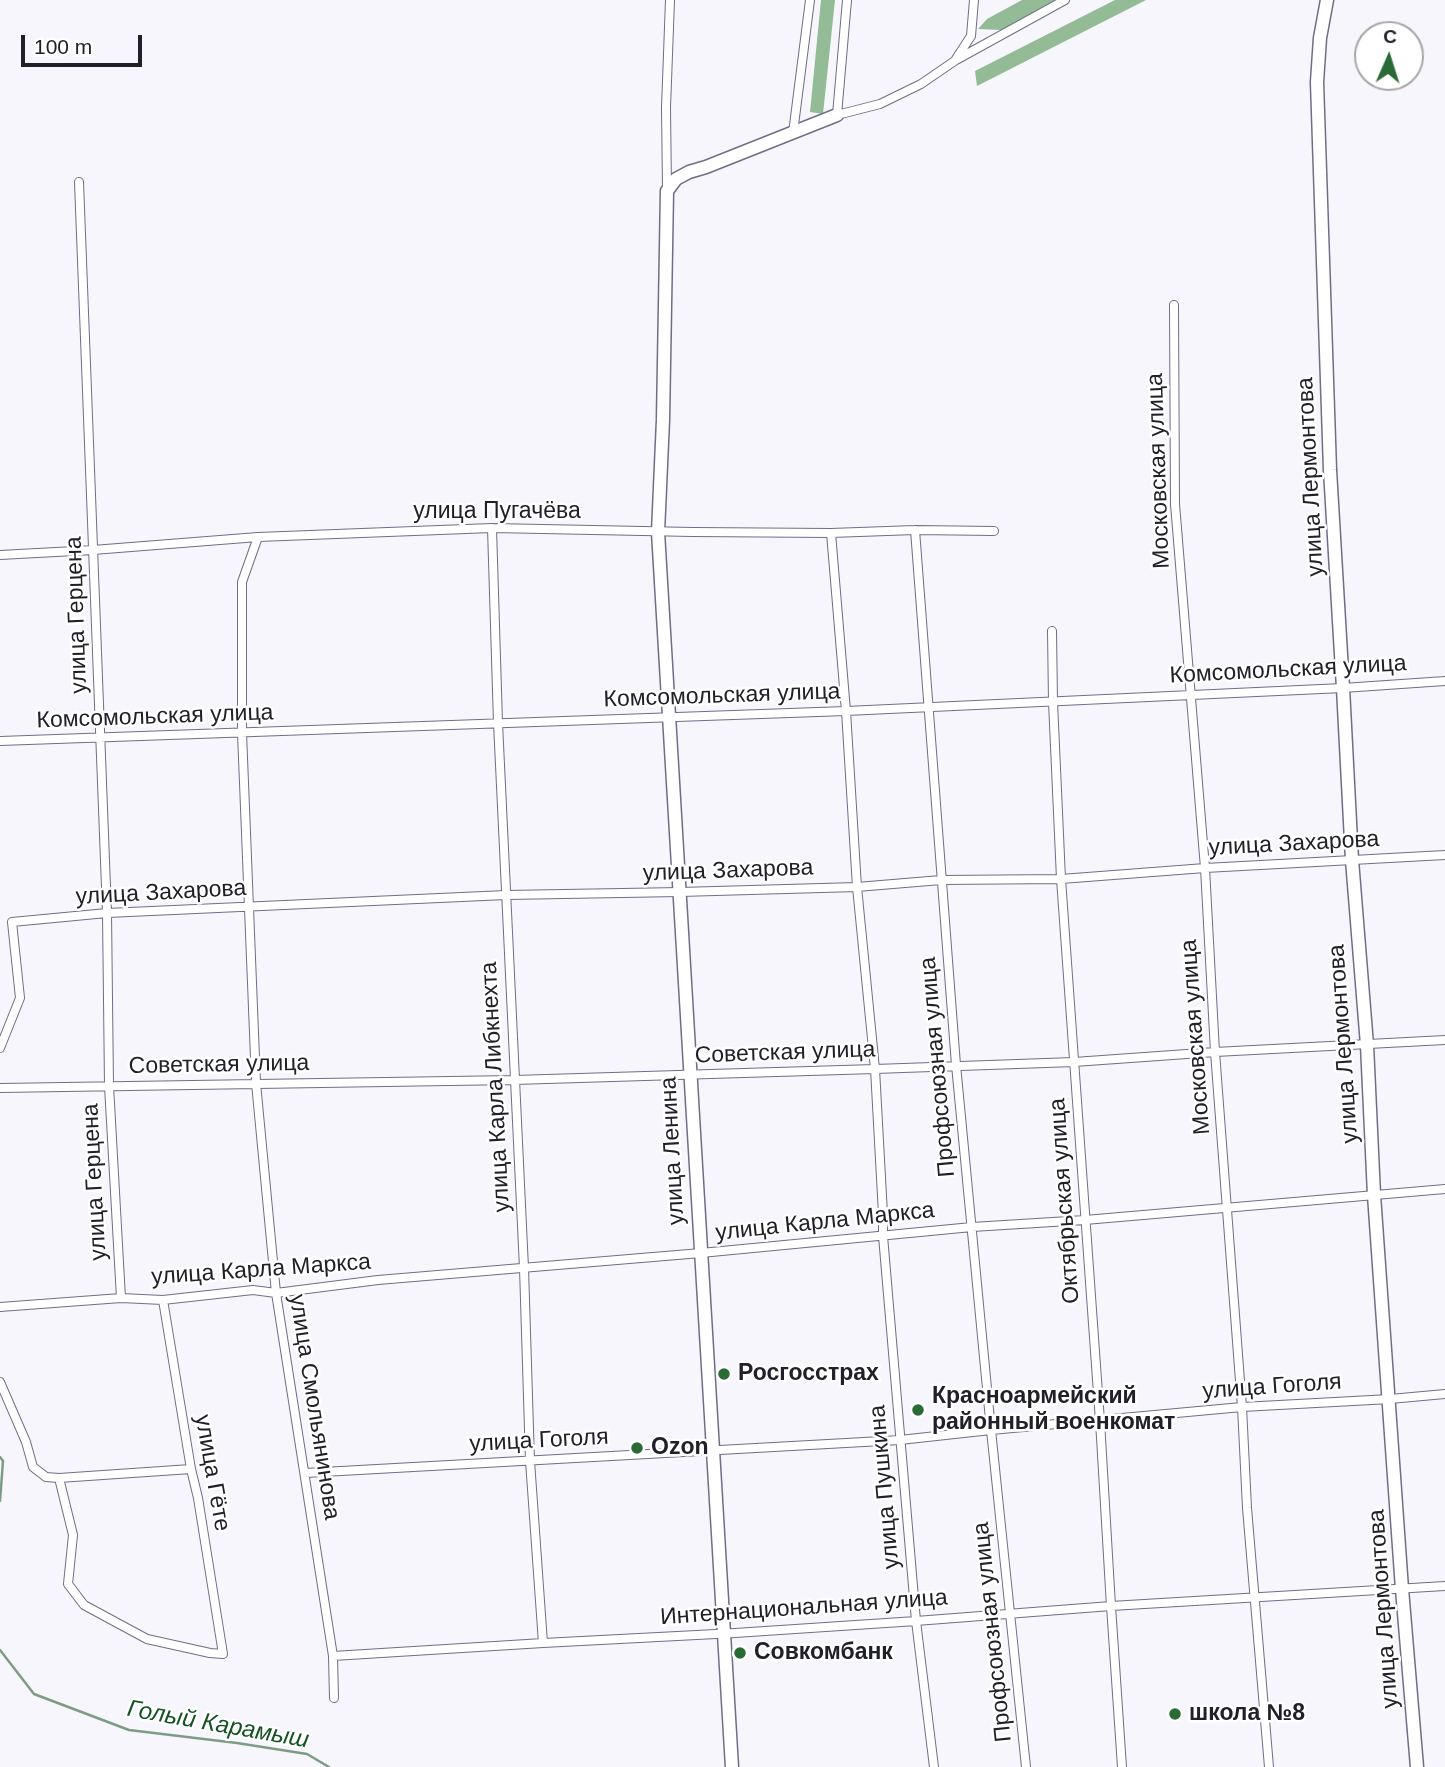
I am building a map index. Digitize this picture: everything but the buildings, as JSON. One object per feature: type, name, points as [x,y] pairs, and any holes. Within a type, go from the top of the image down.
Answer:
[{"type":"street","points":[[667,191],[666,108],[670,0]]},
{"type":"street","points":[[793,133],[810,0]]},
{"type":"street","points":[[837,115],[847,0]]},
{"type":"street","points":[[956,60],[971,36],[974,0]]},
{"type":"street","points":[[667,191],[676,179],[689,172],[837,115],[880,104],[921,84],[956,60],[1065,0]]},
{"type":"street","name":"улица Лермонтова","points":[[1327,0],[1320,38],[1317,82],[1330,470],[1374,1195],[1417,1767]]},
{"type":"street","name":"улица Герцена","points":[[79,182],[101,738],[110,1086],[121,1298]]},
{"type":"street","name":"улица Ленина","points":[[667,191],[663,420],[657,532],[732,1767]]},
{"type":"street","name":"Московская улица","points":[[1174,305],[1175,504],[1205,868],[1247,1508],[1269,1767]]},
{"type":"street","name":"улица Пугачёва","points":[[0,555],[258,537],[492,528],[657,532],[994,531]]},
{"type":"street","name":"улица Карла Либкнехта","points":[[492,528],[530,1461],[542,1643]]},
{"type":"street","name":"Профсоюзная улица","points":[[915,530],[956,1065],[1026,1767]]},
{"type":"street","name":"улица Пушкина","points":[[831,533],[857,887],[875,1069],[883,1236],[900,1440],[916,1621],[934,1767]]},
{"type":"street","name":"улица Смольянинова","points":[[258,537],[242,582],[242,733],[256,1083],[276,1293],[333,1656],[334,1698]]},
{"type":"street","name":"Октябрьская улица","points":[[1052,631],[1061,879],[1122,1767]]},
{"type":"street","name":"Комсомольская улица","points":[[0,741],[846,711],[1445,681]]},
{"type":"street","name":"улица Захарова","points":[[0,1048],[20,998],[12,922],[107,913],[506,895],[857,887],[942,880],[1061,879],[1445,855]]},
{"type":"street","name":"Советская улица","points":[[0,1088],[514,1080],[875,1069],[1074,1062],[1445,1040]]},
{"type":"street","name":"улица Карла Маркса","points":[[0,1307],[121,1298],[163,1300],[253,1290],[276,1293],[378,1280],[972,1227],[1445,1189]]},
{"type":"street","name":"улица Гёте","points":[[58,1478],[73,1535],[68,1584],[84,1605],[147,1639],[222,1654],[163,1300]]},
{"type":"street","points":[[0,1382],[26,1442],[33,1466],[46,1477],[191,1469]]},
{"type":"street","name":"улица Гоголя","points":[[305,1473],[900,1440],[1242,1407],[1445,1394]]},
{"type":"street","name":"Интернациональная улица","points":[[333,1656],[723,1634],[1111,1606],[1445,1586]]},
{"type":"green space","points":[[821,0],[835,0],[823,114],[810,112]]},
{"type":"green space","points":[[1022,0],[1058,0],[1001,30],[978,29],[987,19]]},
{"type":"green space","points":[[1115,0],[1146,0],[977,86],[975,71]]},
{"type":"waterway","name":"Голый Карамыш","points":[[0,1457],[3,1461],[0,1501]]},
{"type":"waterway","name":"Голый Карамыш","points":[[0,1650],[34,1694],[129,1730],[307,1754],[329,1767]]},
{"type":"place","name":"Росгосстрах","points":[[724,1374]]},
{"type":"place","name":"Красноармейский районный военкомат","points":[[918,1410]]},
{"type":"place","name":"Ozon","points":[[637,1448]]},
{"type":"place","name":"Совкомбанк","points":[[740,1653]]},
{"type":"place","name":"школа №8","points":[[1175,1714]]}]
